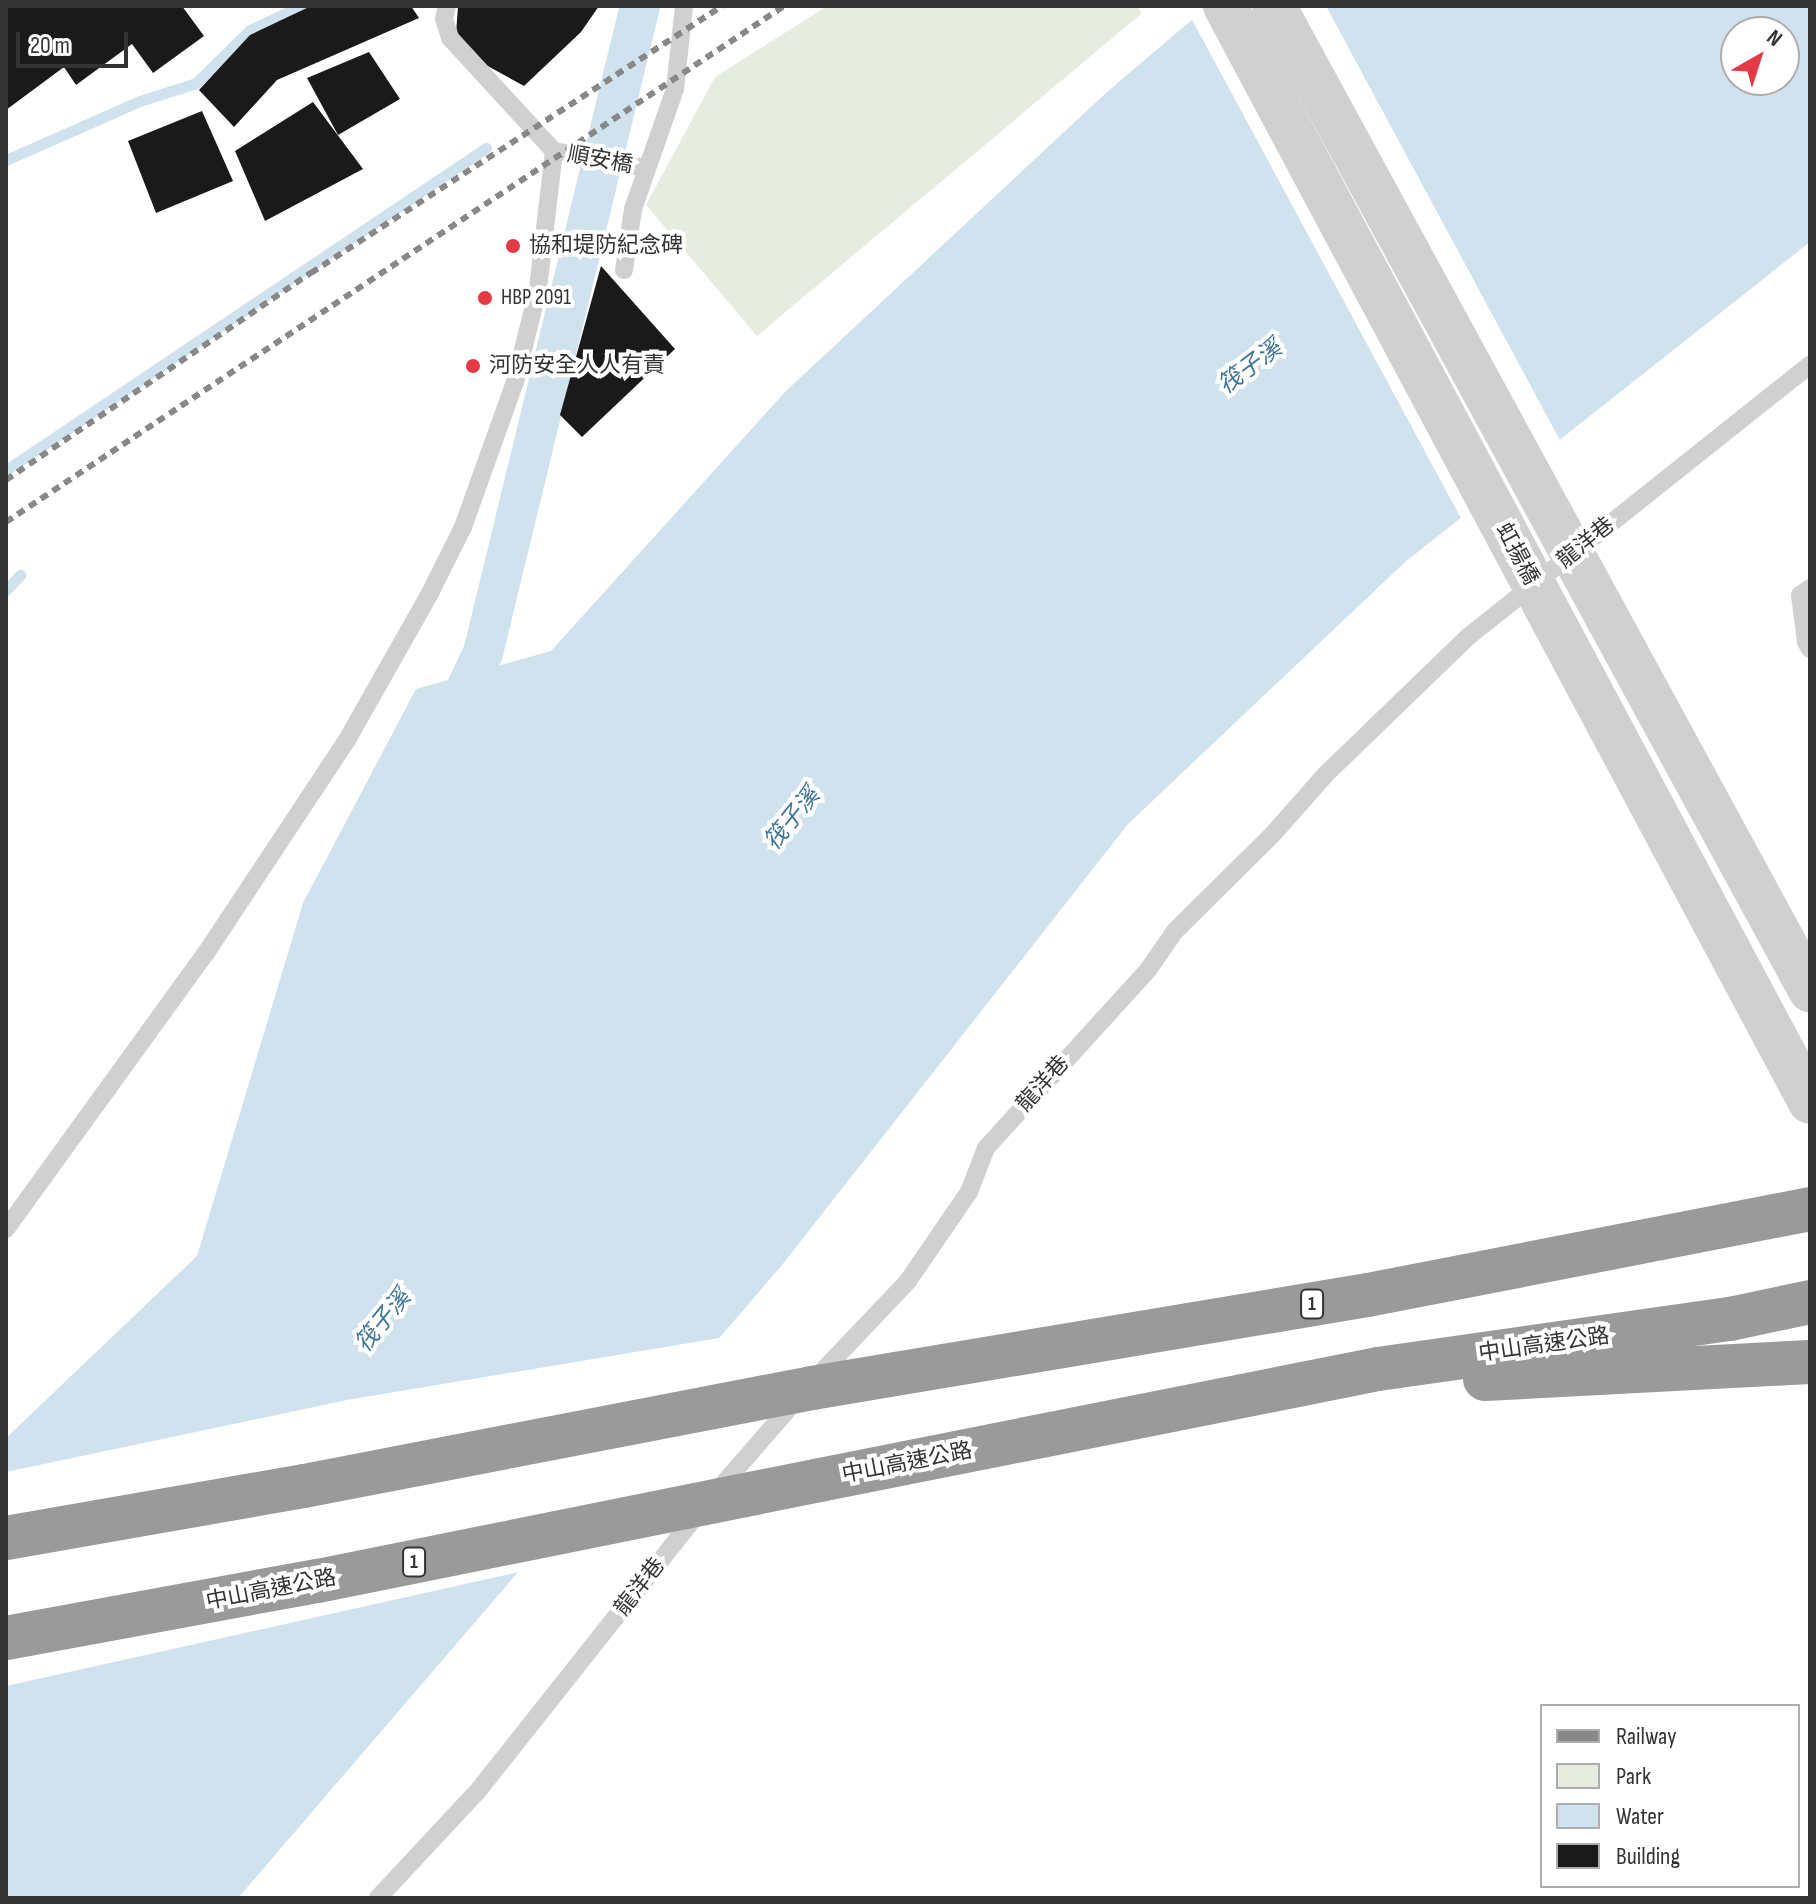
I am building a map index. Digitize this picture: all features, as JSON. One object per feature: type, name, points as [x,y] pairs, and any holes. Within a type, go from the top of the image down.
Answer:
[{"type":"highway","name":"1","points":[[6,1538],[304,1486],[812,1388],[1368,1295],[1810,1209]]},
{"type":"highway","name":"中山高速公路","points":[[6,1638],[318,1581],[1265,1390],[1378,1369],[1730,1319],[1810,1302]]},
{"type":"highway","points":[[1265,1390],[1810,1362]]},
{"type":"street","name":"虹揚橋","points":[[1225,6],[1810,1102]]},
{"type":"street","points":[[1274,6],[1810,990]]},
{"type":"lane","points":[[6,1229],[206,953],[347,740],[429,595],[463,527],[515,382],[538,289],[554,151],[450,38],[444,19],[447,6]]},
{"type":"lane","points":[[624,270],[633,209],[675,89],[684,6]]},
{"type":"lane","name":"順安橋","points":[[554,151],[646,168]]},
{"type":"lane","name":"龍洋巷","points":[[378,1898],[477,1792],[704,1506],[808,1387],[908,1281],[969,1192],[986,1148],[1148,970],[1175,931],[1273,834],[1326,774],[1469,636],[1810,365]]},
{"type":"lane","points":[[1810,588],[1800,595],[1806,642],[1810,649]]},
{"type":"green space","points":[[827,6],[1138,6],[1141,14],[757,336],[646,205],[715,77]]},
{"type":"water","name":"筏子溪","points":[[1208,6],[1810,6],[1810,242],[1405,562],[1128,824],[782,1265],[238,1898],[6,1898],[6,1438],[197,1256],[303,903],[416,689],[551,651],[786,391],[1107,92]]},
{"type":"pier","points":[[1202,6],[1326,6],[1562,444],[1463,522],[1190,16]]},
{"type":"pier","points":[[725,1337],[524,1571],[6,1686],[6,1472],[347,1400]]},
{"type":"building","points":[[6,6],[182,6],[204,36],[153,73],[132,44],[76,85],[64,67],[6,110]]},
{"type":"building","points":[[311,6],[411,6],[419,18],[277,80],[234,127],[199,90],[250,35]]},
{"type":"building","points":[[458,6],[599,6],[581,32],[524,86],[455,48]]},
{"type":"building","points":[[369,52],[400,99],[338,135],[307,78]]},
{"type":"building","points":[[313,102],[363,169],[265,221],[235,151]]},
{"type":"building","points":[[202,111],[233,181],[156,213],[128,141]]},
{"type":"building","points":[[601,266],[675,349],[582,437],[560,415]]},
{"type":"waterway","points":[[6,160],[140,101],[196,83],[250,30],[301,6]]},
{"type":"waterway","points":[[451,720],[483,653],[640,6]]},
{"type":"waterway","points":[[6,470],[486,148]]},
{"type":"waterway","points":[[6,590],[20,575]]},
{"type":"railway","points":[[6,480],[311,273],[722,6]]},
{"type":"railway","points":[[6,522],[784,6]]},
{"type":"place","name":"協和堤防紀念碑","points":[[513,246]]},
{"type":"place","name":"HBP 2091","points":[[485,298]]},
{"type":"place","name":"河防安全人人有責","points":[[473,366]]}]
